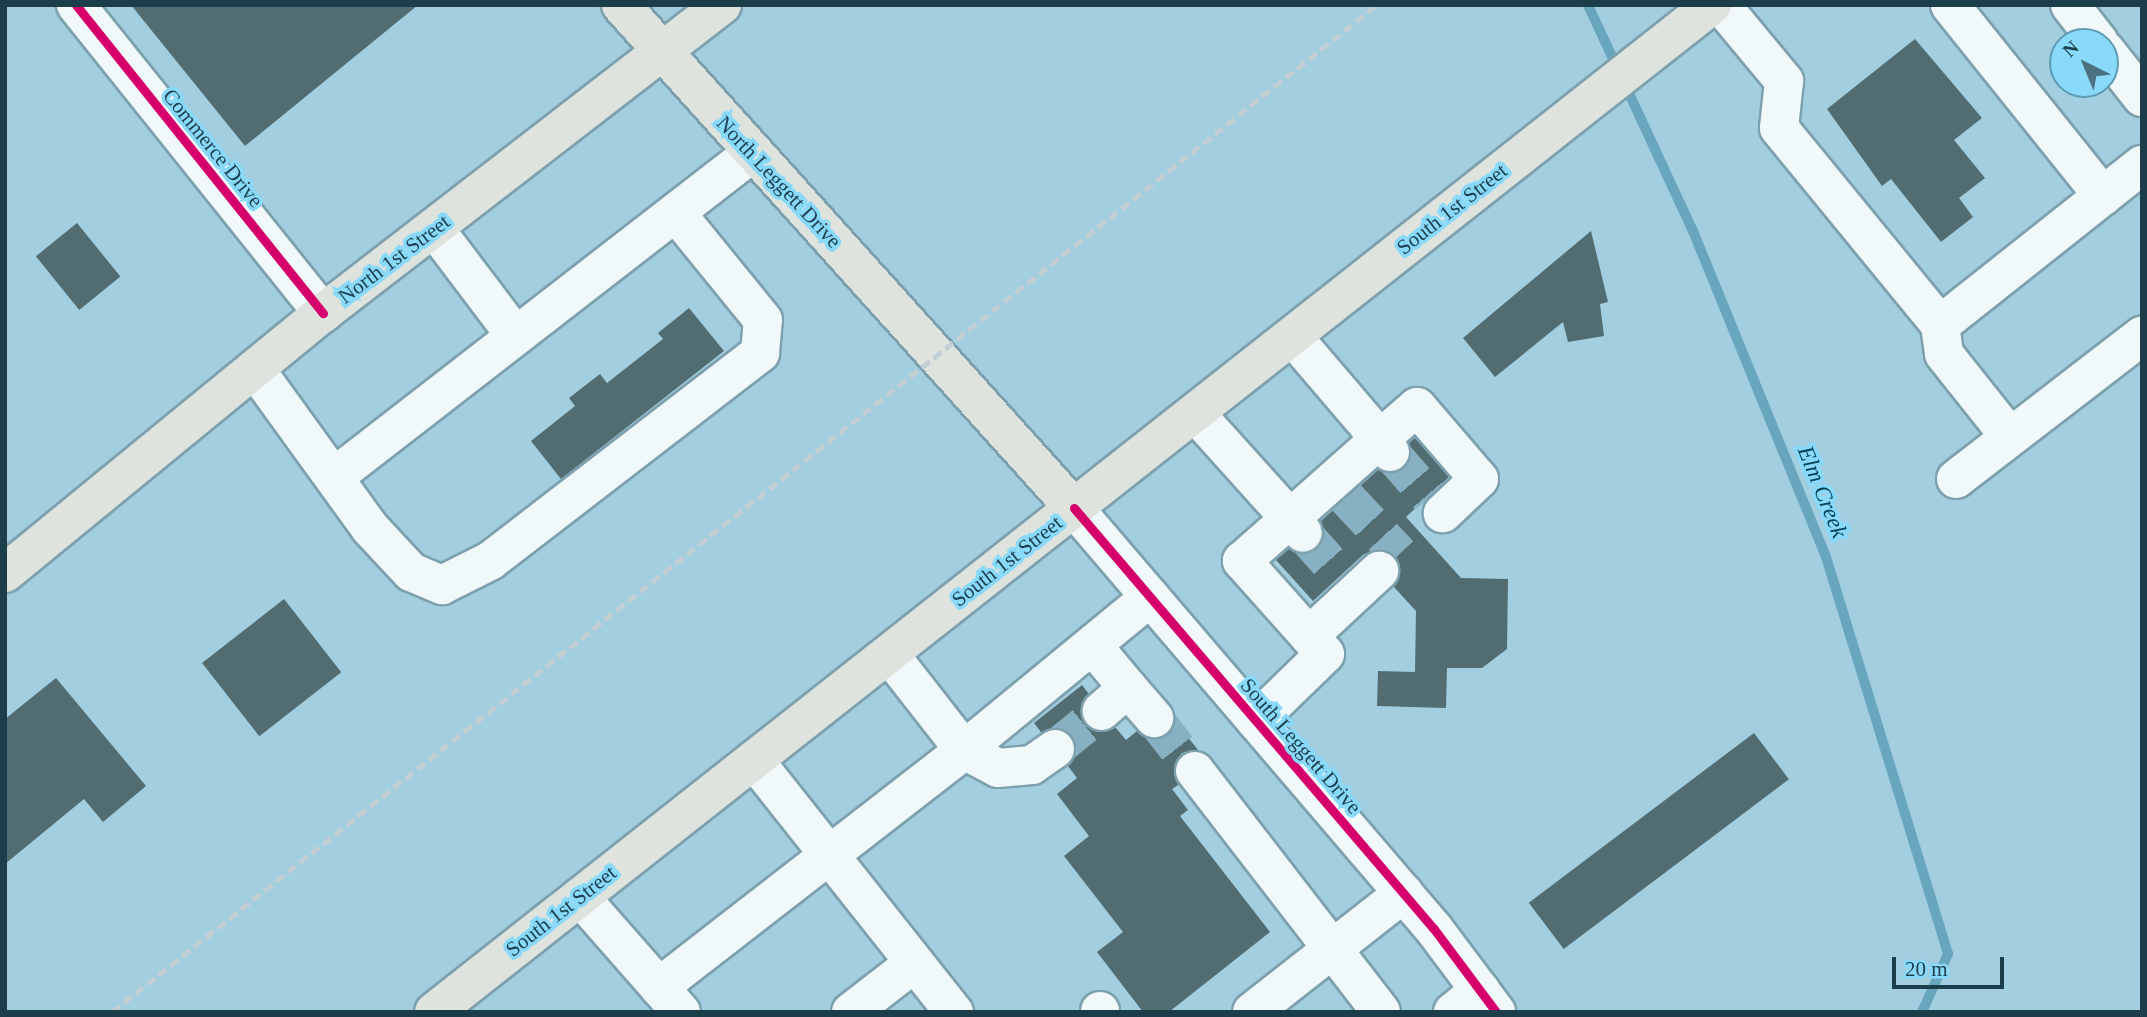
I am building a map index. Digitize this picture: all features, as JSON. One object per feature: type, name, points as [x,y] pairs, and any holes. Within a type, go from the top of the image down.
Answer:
[{"type":"main road","name":"North Leggett Drive","points":[[621,5],[661,54],[939,357]]},
{"type":"main road","name":"North 1st Street","points":[[5,573],[323,313],[722,5]]},
{"type":"main road","name":"South 1st Street","points":[[434,1012],[1553,129],[1711,9]]},
{"type":"main road","name":"South Leggett Drive","points":[[939,357],[1074,508]]},
{"type":"street","name":"Commerce Drive","points":[[76,5],[323,313]]},
{"type":"street","points":[[1950,5],[2103,196]]},
{"type":"street","points":[[2070,5],[2088,28]]},
{"type":"street","points":[[1711,9],[1784,81],[1779,128],[1940,325],[1944,354],[2010,437]]},
{"type":"street","points":[[2119,68],[2142,97]]},
{"type":"street","points":[[334,477],[752,153]]},
{"type":"street","points":[[1940,325],[2142,165]]},
{"type":"street","points":[[255,369],[370,528],[411,572],[442,584],[489,561],[760,352],[763,320],[676,214]]},
{"type":"street","points":[[434,228],[515,335]]},
{"type":"street","points":[[1292,336],[1385,446]]},
{"type":"street","points":[[1956,479],[2142,336]]},
{"type":"street","points":[[1256,721],[1325,654],[1242,561],[1296,526],[1385,446],[1416,407],[1479,479],[1431,514]]},
{"type":"street","points":[[1195,413],[1296,526]]},
{"type":"street","name":"South Leggett Drive","points":[[1074,508],[1404,893],[1476,1004]]},
{"type":"street","points":[[1309,636],[1359,580]]},
{"type":"street","points":[[580,897],[670,999],[829,856],[1093,646],[1150,597]]},
{"type":"street","points":[[1093,646],[1115,699],[1154,718]]},
{"type":"street","points":[[889,654],[964,750],[998,768],[1032,765],[1055,749]]},
{"type":"street","points":[[754,760],[913,964],[954,1012]]},
{"type":"street","points":[[1195,771],[1381,1012]]},
{"type":"street","points":[[1252,1012],[1404,893]]},
{"type":"street","points":[[851,1012],[913,964]]},
{"type":"building","points":[[131,5],[418,5],[245,146]]},
{"type":"building","points":[[1915,39],[1982,118],[1954,140],[1985,178],[1959,198],[1973,217],[1941,242],[1891,179],[1882,186],[1827,109]]},
{"type":"building","points":[[77,223],[120,277],[79,310],[36,256]]},
{"type":"building","points":[[1591,231],[1608,302],[1600,304],[1604,336],[1568,342],[1563,322],[1495,377],[1463,338]]},
{"type":"building","points":[[689,308],[724,351],[561,479],[531,441],[575,406],[569,398],[600,374],[607,383],[663,339],[658,333]]},
{"type":"building","points":[[1415,438],[1449,477],[1406,517],[1461,578],[1508,579],[1507,649],[1482,668],[1447,668],[1446,708],[1377,706],[1378,671],[1415,672],[1416,611],[1394,587],[1400,567],[1395,556],[1385,550],[1364,554],[1313,601],[1276,560],[1289,549],[1307,554],[1317,550],[1324,539],[1321,521],[1378,470],[1392,474],[1404,469],[1410,460],[1409,443]]},
{"type":"building","points":[[284,599],[341,672],[259,736],[202,663]]},
{"type":"building","points":[[56,678],[146,786],[103,822],[84,799],[5,864],[5,719]]},
{"type":"building","points":[[1082,685],[1089,694],[1081,716],[1094,731],[1116,728],[1126,740],[1137,731],[1157,740],[1169,734],[1175,721],[1198,750],[1182,753],[1175,763],[1178,785],[1172,789],[1188,810],[1180,816],[1270,932],[1169,1012],[1143,1012],[1097,952],[1123,932],[1064,856],[1089,836],[1057,794],[1077,778],[1068,766],[1077,746],[1065,730],[1041,732],[1034,723]]},
{"type":"building","points":[[1754,733],[1789,779],[1564,949],[1529,903]]},
{"type":"waterway","name":"Elm Creek","points":[[1588,5],[1693,231],[1826,557],[1948,954],[1922,1012]]},
{"type":"tunnel","points":[[1390,452],[1429,497]]},
{"type":"tunnel","points":[[1344,495],[1399,554]]},
{"type":"tunnel","points":[[1303,533],[1340,575]]},
{"type":"tunnel","points":[[1055,749],[1102,711]]},
{"type":"tunnel","points":[[1154,718],[1195,771]]},
{"type":"railway","points":[[112,1012],[1377,5]]},
{"type":"cycle path","points":[[76,5],[323,313]]},
{"type":"cycle path","points":[[1074,508],[1434,929],[1496,1012]]}]
